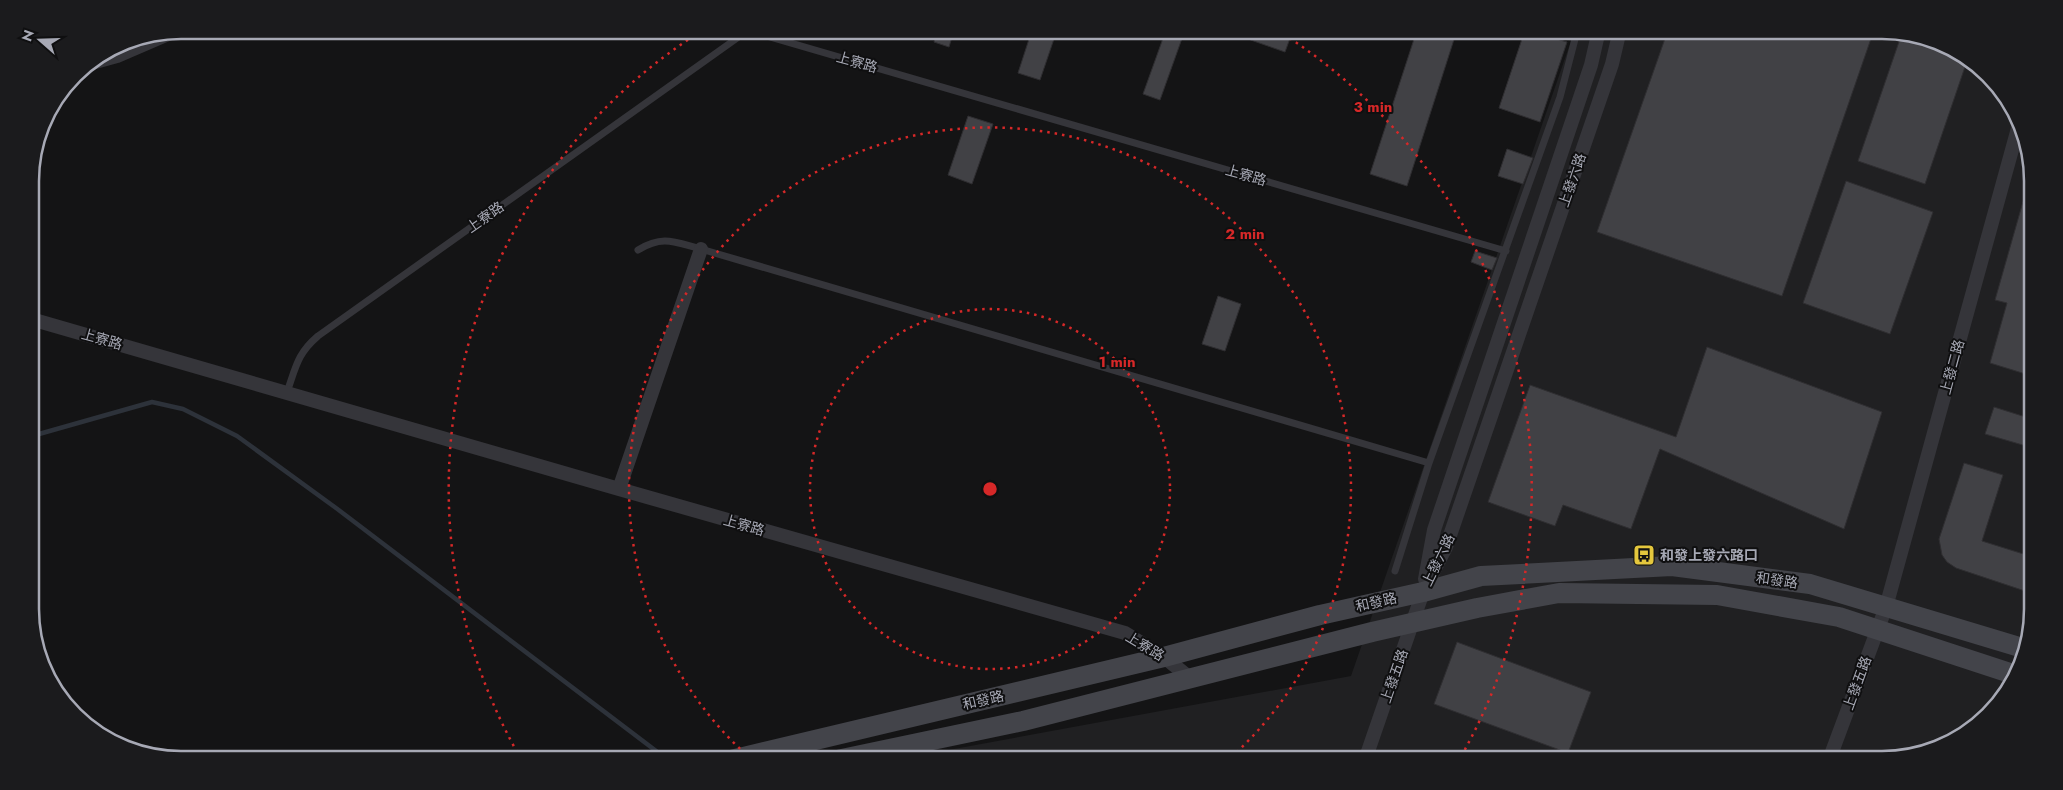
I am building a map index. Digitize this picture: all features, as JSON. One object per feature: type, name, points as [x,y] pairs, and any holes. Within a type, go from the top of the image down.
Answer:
[{"type":"street","name":"上發六路","points":[[1423,592],[1434,530],[1591,65],[1597,39]]},
{"type":"street","name":"上發六路","points":[[1423,592],[1446,547],[1612,64],[1618,39]]},
{"type":"street","points":[[110,58],[148,43]]},
{"type":"street","name":"上發二路","points":[[1886,607],[2016,135]]},
{"type":"street","points":[[619,489],[701,249]]},
{"type":"street","name":"上寮路","points":[[39,320],[619,489],[1125,633],[1164,657],[1190,678]]},
{"type":"street","name":"和發路","points":[[769,751],[1164,657],[1320,615],[1423,592],[1481,576],[1672,566],[1810,584],[2019,647]]},
{"type":"street","name":"上發五路","points":[[1368,751],[1423,592]]},
{"type":"street","name":"和發路","points":[[880,751],[1023,721],[1412,623],[1477,608],[1559,593],[1717,595],[1839,617],[2009,673]]},
{"type":"street","name":"上發五路","points":[[1832,751],[1886,607]]},
{"type":"lane","name":"上寮路","points":[[287,392],[305,347],[318,336],[736,39]]},
{"type":"lane","name":"上寮路","points":[[777,39],[1506,251]]},
{"type":"lane","points":[[1395,571],[1429,463],[1560,97],[1575,39]]},
{"type":"lane","points":[[638,250],[651,242],[668,240],[1429,463]]},
{"type":"shaded area","points":[[1566,39],[1882,39],[1910,41],[1945,53],[1968,68],[1983,80],[2005,110],[2019,144],[2024,181],[2024,609],[2022,637],[2017,655],[2010,672],[1983,710],[1953,732],[1936,740],[1910,749],[1891,751],[943,751],[1351,676],[1571,41]]},
{"type":"building","points":[[935,39],[951,39],[949,47],[934,42]]},
{"type":"building","points":[[1029,39],[1054,39],[1040,80],[1018,73]]},
{"type":"building","points":[[1163,39],[1182,39],[1160,100],[1143,94]]},
{"type":"building","points":[[1248,39],[1290,39],[1285,52]]},
{"type":"building","points":[[1414,39],[1454,39],[1407,186],[1370,174]]},
{"type":"building","points":[[1522,39],[1556,39],[1567,42],[1540,122],[1499,108]]},
{"type":"building","points":[[1665,39],[1871,39],[1782,296],[1597,232]]},
{"type":"building","points":[[1900,40],[1928,46],[1945,53],[1965,66],[1925,184],[1858,161]]},
{"type":"building","points":[[968,116],[993,124],[972,184],[948,175]]},
{"type":"building","points":[[1507,149],[1533,158],[1523,184],[1498,176]]},
{"type":"building","points":[[1846,181],[1933,212],[1890,334],[1803,303]]},
{"type":"building","points":[[2024,198],[2024,374],[1990,363],[2007,303],[1995,300]]},
{"type":"building","points":[[1475,251],[1497,258],[1492,270],[1471,262]]},
{"type":"building","points":[[1218,296],[1241,304],[1225,351],[1202,344]]},
{"type":"building","points":[[1707,347],[1882,412],[1844,529],[1660,449],[1631,529],[1563,505],[1555,526],[1488,502],[1530,385],[1676,437]]},
{"type":"building","points":[[1994,407],[2024,416],[2024,445],[1985,434]]},
{"type":"building","points":[[1964,463],[2003,475],[1982,541],[2024,554],[2024,591],[1956,568],[1947,562],[1942,555],[1939,539]]},
{"type":"building","points":[[1457,642],[1591,692],[1569,751],[1563,751],[1434,704]]},
{"type":"waterway","points":[[39,434],[152,402],[183,409],[237,436],[336,508],[656,751]]},
{"type":"place","name":"和發上發六路口","points":[[1644,555]]}]
